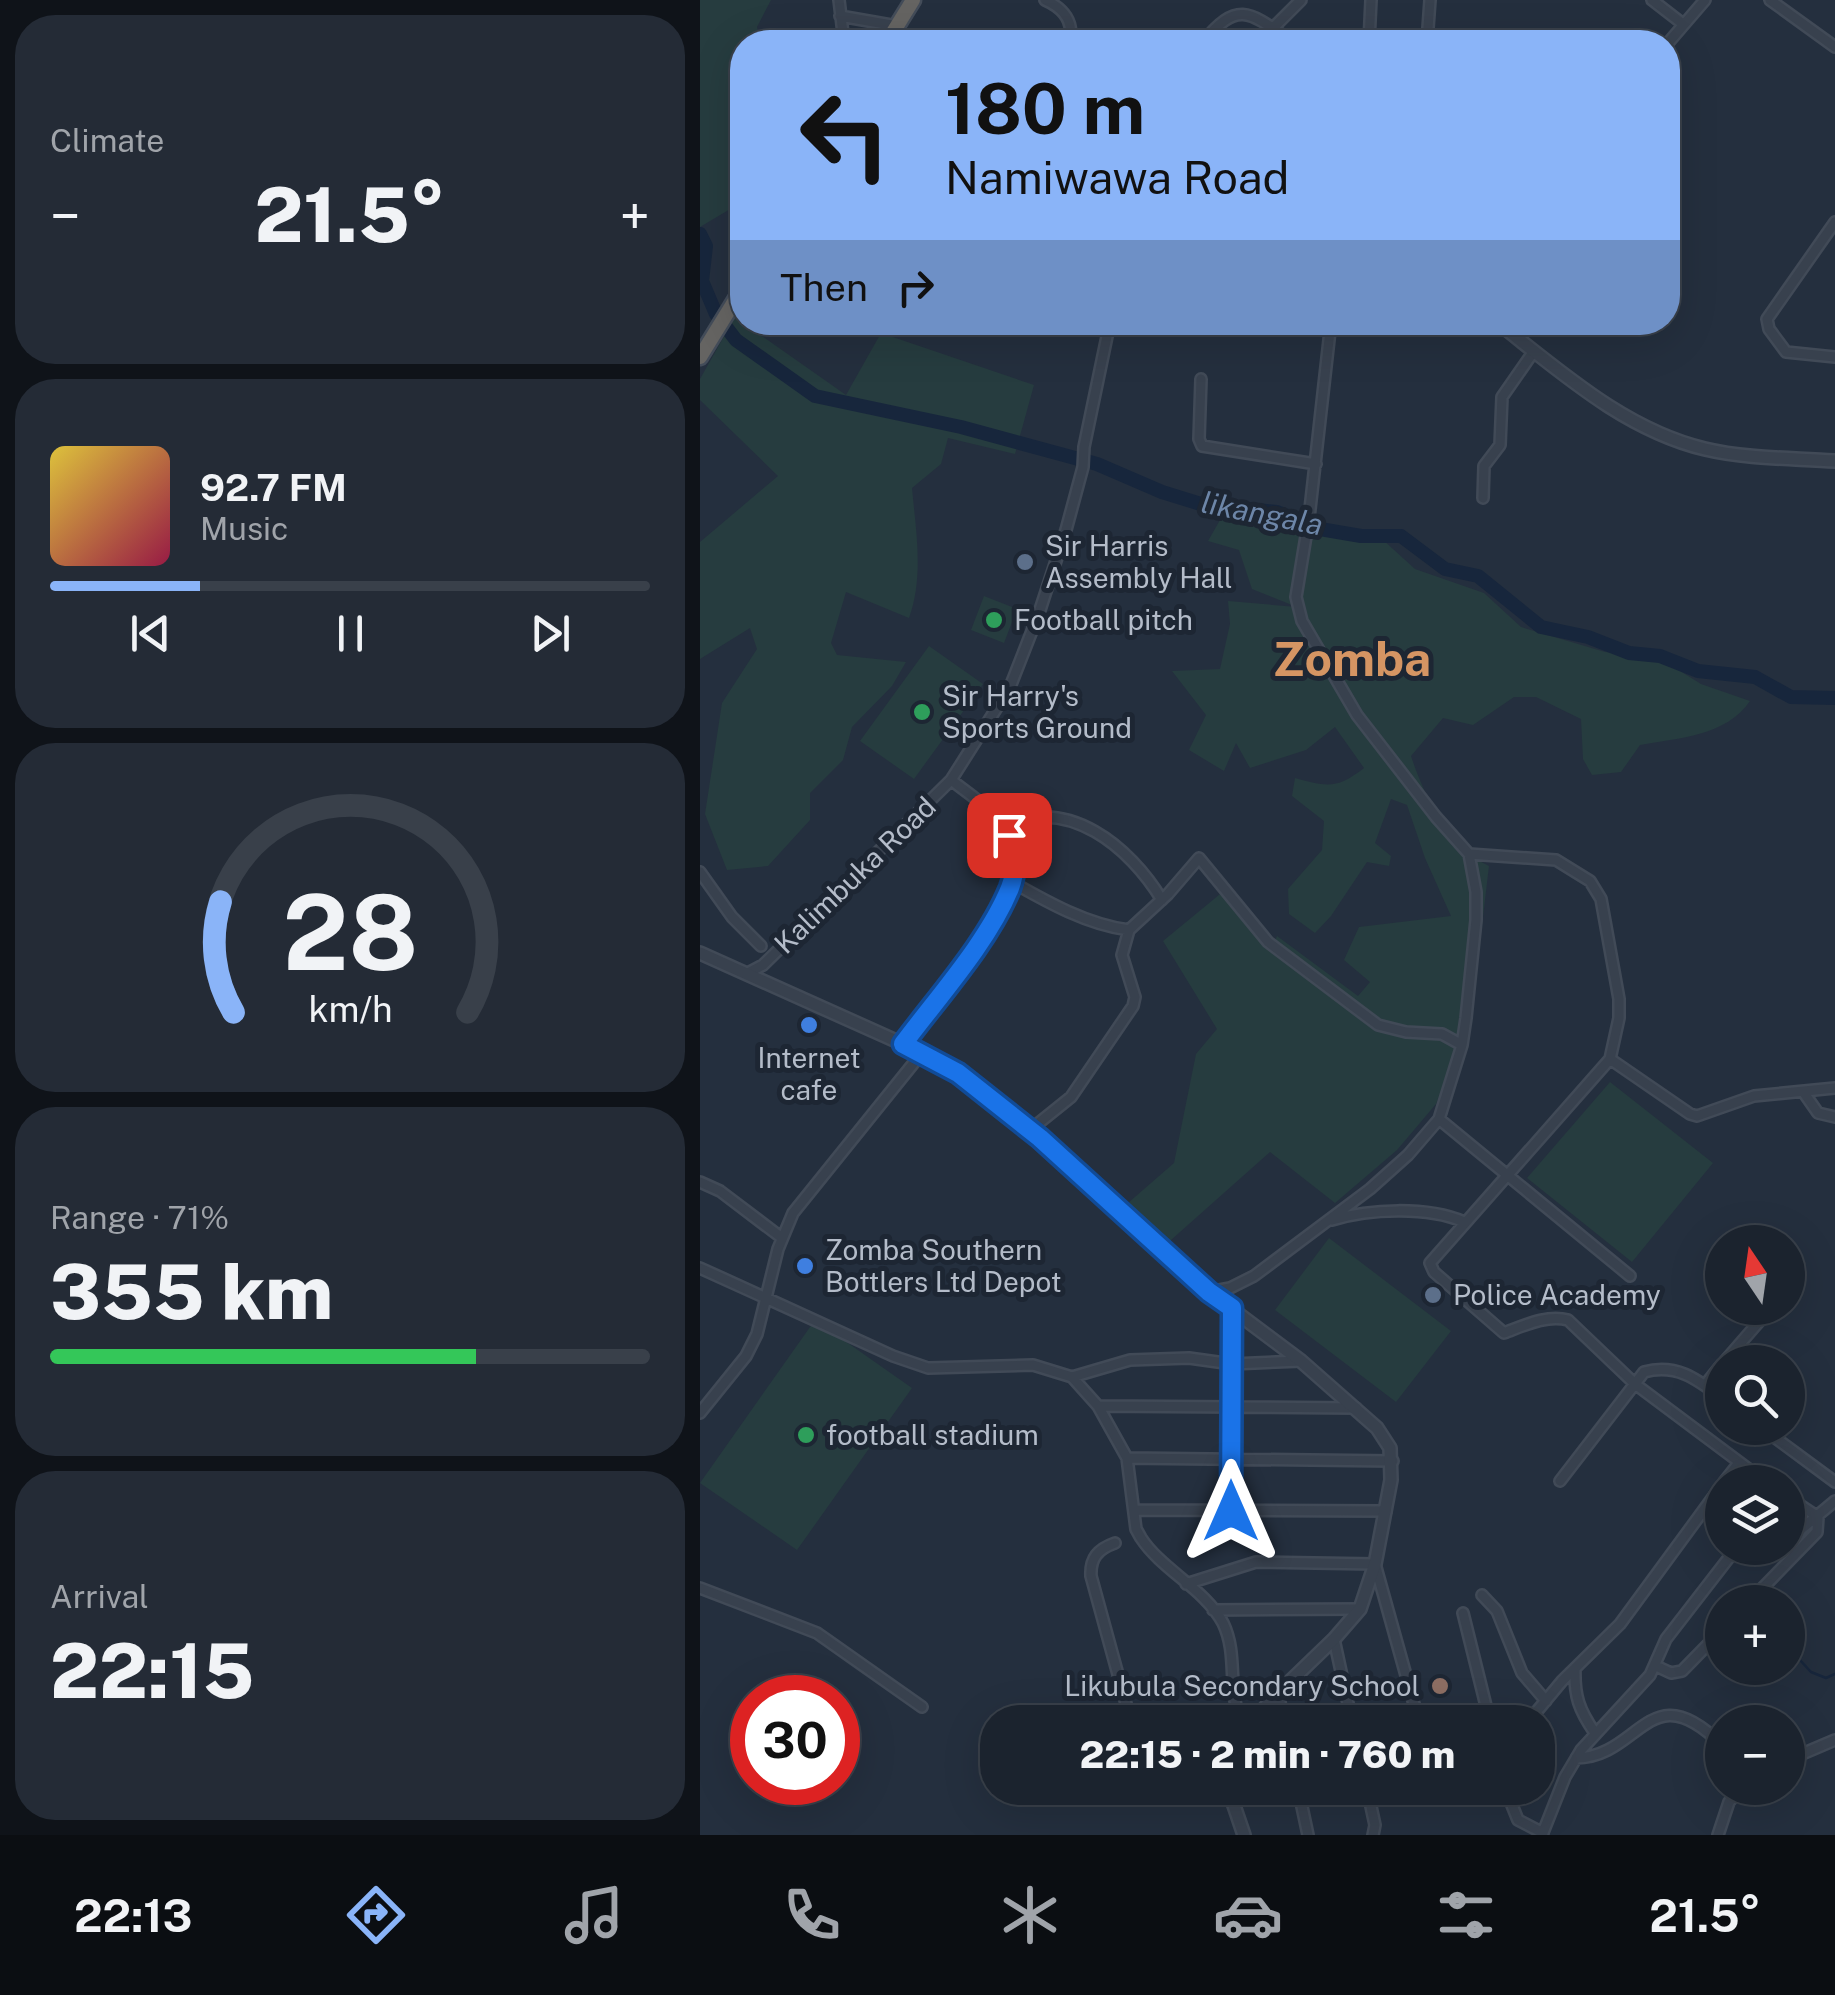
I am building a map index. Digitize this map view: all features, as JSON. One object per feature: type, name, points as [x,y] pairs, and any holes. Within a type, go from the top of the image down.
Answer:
[{"type":"highway","points":[[894,30],[914,0]]},
{"type":"highway","points":[[700,357],[730,308]]},
{"type":"street","points":[[839,0],[842,30]]},
{"type":"street","points":[[1045,0],[1059,2],[1071,30]]},
{"type":"street","points":[[1272,28],[1302,0]]},
{"type":"street","points":[[1370,30],[1371,0]]},
{"type":"street","points":[[1428,30],[1430,0]]},
{"type":"street","points":[[1652,0],[1682,24]]},
{"type":"street","points":[[1678,30],[1705,0]]},
{"type":"street","points":[[1770,0],[1835,47]]},
{"type":"street","points":[[1212,30],[1231,10],[1246,11],[1275,30]]},
{"type":"street","points":[[840,16],[897,26]]},
{"type":"street","points":[[1835,222],[1767,318],[1769,328],[1786,352],[1835,356]]},
{"type":"street","name":"Kalimbuka Road","points":[[748,972],[763,965],[951,780],[1010,687],[1039,613],[1084,467],[1084,447],[1107,335]]},
{"type":"street","points":[[1209,1292],[1230,1288],[1254,1276],[1395,1168],[1439,1119],[1462,1046],[1476,920],[1469,854],[1360,720],[1302,622],[1296,585],[1316,464],[1330,335]]},
{"type":"street","points":[[1514,335],[1612,409],[1690,445],[1726,454],[1835,460]]},
{"type":"street","points":[[1482,498],[1484,466],[1500,445],[1500,404],[1534,351]]},
{"type":"street","points":[[1202,379],[1202,446],[1316,464]]},
{"type":"street","points":[[903,1044],[991,922],[1012,882],[1013,845],[1004,828],[951,780]]},
{"type":"street","points":[[1004,828],[1041,815],[1056,816],[1090,829],[1109,838],[1134,860],[1162,900]]},
{"type":"street","points":[[1469,854],[1556,860],[1590,881],[1601,899],[1619,1018],[1610,1059],[1430,1263],[1434,1272],[1504,1334],[1540,1320],[1568,1320],[1635,1384],[1738,1464]]},
{"type":"street","points":[[1030,1130],[1071,1097],[1133,1006],[1135,997],[1122,955],[1129,930],[1200,858],[1268,942],[1378,1025],[1406,1032],[1442,1034],[1462,1046]]},
{"type":"street","points":[[700,872],[732,917],[761,946]]},
{"type":"street","points":[[1012,882],[1066,910],[1129,930]]},
{"type":"street","points":[[700,952],[958,1073],[1030,1130],[1209,1292],[1368,1416],[1390,1448],[1393,1461],[1375,1564],[1360,1609],[1267,1705]]},
{"type":"street","points":[[700,1413],[746,1356],[764,1314],[782,1238],[800,1204],[921,1054]]},
{"type":"street","points":[[1610,1059],[1697,1116],[1754,1096],[1835,1088]]},
{"type":"street","points":[[1804,1092],[1818,1113],[1835,1117]]},
{"type":"street","points":[[1439,1119],[1630,1276]]},
{"type":"street","points":[[700,1182],[720,1190],[782,1238]]},
{"type":"street","points":[[1324,1222],[1373,1210],[1464,1222]]},
{"type":"street","points":[[700,1268],[765,1300],[928,1368],[1033,1365],[1072,1377],[1098,1406],[1127,1458],[1136,1529],[1147,1548],[1222,1622],[1233,1655],[1235,1705]]},
{"type":"street","points":[[1231,1511],[1232,1308]]},
{"type":"street","points":[[1739,1345],[1756,1325]]},
{"type":"street","points":[[1072,1377],[1130,1360],[1190,1358],[1232,1364],[1301,1361]]},
{"type":"street","points":[[1560,1481],[1644,1372],[1690,1374],[1705,1385]]},
{"type":"street","points":[[1098,1406],[1356,1408]]},
{"type":"street","points":[[1785,1445],[1835,1482]]},
{"type":"street","points":[[1127,1458],[1393,1461]]},
{"type":"street","points":[[1805,1527],[1835,1501]]},
{"type":"street","points":[[1543,1705],[1620,1624],[1705,1508]]},
{"type":"street","points":[[1805,1508],[1818,1517]]},
{"type":"street","points":[[1134,1510],[1386,1511]]},
{"type":"street","points":[[1766,1585],[1817,1532],[1818,1517]]},
{"type":"street","points":[[1114,1543],[1090,1564],[1127,1705]]},
{"type":"street","points":[[1186,1584],[1256,1562],[1375,1564]]},
{"type":"street","points":[[1375,1564],[1414,1705]]},
{"type":"street","points":[[1512,1805],[1518,1820],[1542,1834],[1576,1758],[1656,1666],[1666,1639],[1723,1565]]},
{"type":"street","points":[[700,1588],[817,1632],[922,1706]]},
{"type":"street","points":[[1482,1595],[1498,1610],[1522,1672],[1546,1701]]},
{"type":"street","points":[[1213,1610],[1360,1609]]},
{"type":"street","points":[[1463,1613],[1486,1705]]},
{"type":"street","points":[[1334,1639],[1348,1705]]},
{"type":"street","points":[[1656,1666],[1672,1673],[1682,1671],[1705,1647]]},
{"type":"street","points":[[1575,1668],[1574,1693],[1579,1710],[1595,1733]]},
{"type":"street","points":[[1278,1693],[1280,1705]]},
{"type":"street","points":[[1576,1758],[1596,1758],[1638,1727],[1664,1716],[1694,1720],[1705,1730]]},
{"type":"street","points":[[1805,1753],[1835,1740]]},
{"type":"street","points":[[1234,1805],[1244,1835]]},
{"type":"street","points":[[1302,1805],[1308,1835]]},
{"type":"street","points":[[1371,1805],[1373,1835]]},
{"type":"street","points":[[1718,1835],[1728,1805]]},
{"type":"green space","points":[[700,0],[771,0],[758,30],[730,30],[730,209],[700,227]]},
{"type":"green space","points":[[730,326],[730,335],[761,335],[846,395],[880,335],[1034,385],[1015,454],[948,438],[941,464],[912,488],[918,570],[909,618],[846,592],[831,643],[837,655],[906,662],[892,686],[852,727],[843,760],[810,793],[810,820],[768,866],[727,870],[705,814],[722,703],[757,649],[750,628],[700,659],[700,542],[778,476],[700,400],[700,379]]},
{"type":"green space","points":[[1245,512],[1327,536],[1382,539],[1415,569],[1484,593],[1521,627],[1605,652],[1639,655],[1672,666],[1701,684],[1750,701],[1728,722],[1686,737],[1640,745],[1621,772],[1592,775],[1583,759],[1581,719],[1536,697],[1514,697],[1473,725],[1443,718],[1411,756],[1440,819],[1461,846],[1489,866],[1471,1019],[1436,1104],[1397,1150],[1335,1203],[1270,1152],[1162,1248],[1120,1210],[1174,1163],[1196,1054],[1217,1029],[1163,941],[1225,890],[1272,948],[1277,936],[1358,996],[1370,982],[1344,960],[1359,927],[1451,916],[1407,805],[1391,799],[1375,843],[1391,856],[1389,866],[1367,862],[1315,933],[1289,914],[1288,889],[1322,850],[1324,821],[1292,796],[1295,778],[1332,784],[1364,768],[1335,727],[1306,750],[1250,768],[1236,743],[1224,771],[1189,750],[1206,715],[1172,671],[1220,669],[1230,624],[1228,601],[1297,607],[1252,589],[1239,550],[1208,541],[1224,513]]},
{"type":"green space","name":"Football pitch","points":[[984,596],[1017,609],[1004,643],[971,630]]},
{"type":"green space","name":"Sir Harry's Sports Ground","points":[[929,646],[983,684],[914,779],[860,741]]},
{"type":"green space","points":[[1610,1082],[1713,1163],[1632,1262],[1527,1178]]},
{"type":"green space","points":[[1329,1238],[1451,1331],[1396,1402],[1275,1310]]},
{"type":"green space","name":"football stadium","points":[[815,1320],[912,1388],[797,1550],[700,1483]]},
{"type":"waterway","name":"likangala","points":[[700,234],[706,246],[702,281],[716,314],[730,332]]},
{"type":"waterway","name":"likangala","points":[[732,335],[815,396],[961,427],[1097,464],[1204,505],[1277,512],[1320,529],[1361,536],[1401,536],[1445,569],[1478,576],[1541,627],[1588,637],[1629,653],[1660,656],[1698,671],[1755,677],[1791,697],[1835,698]]},
{"type":"waterway","points":[[1805,1666],[1826,1678],[1835,1674]]},
{"type":"place","name":"Sir Harris Assembly Hall","points":[[1025,562]]},
{"type":"place","name":"Football pitch","points":[[994,620]]},
{"type":"place","name":"Sir Harry's Sports Ground","points":[[922,712]]},
{"type":"place","name":"Internet cafe","points":[[809,1025]]},
{"type":"place","name":"Zomba Southern Bottlers Ltd Depot","points":[[805,1266]]},
{"type":"place","name":"Police Academy","points":[[1433,1295]]},
{"type":"place","name":"football stadium","points":[[806,1435]]},
{"type":"place","name":"Likubula Secondary School","points":[[1440,1686]]},
{"type":"district","name":"Zomba","points":[[1352,659]]},
{"type":"route","points":[[1009,835],[1015,866],[1011,886],[964,962],[903,1044],[958,1073],[1040,1138],[1209,1292],[1232,1308],[1231,1511]]}]
